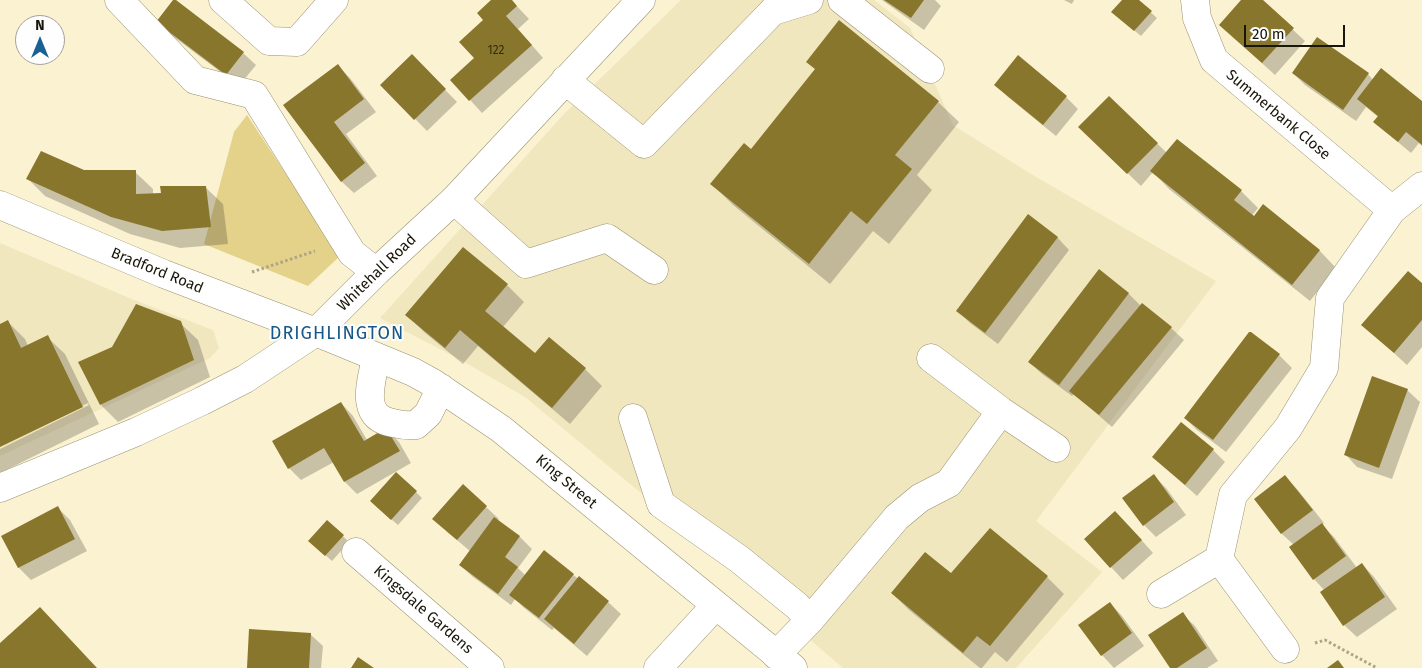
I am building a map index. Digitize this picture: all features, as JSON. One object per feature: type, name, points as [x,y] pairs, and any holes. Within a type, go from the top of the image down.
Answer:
[{"type":"main road","points":[[119,0],[195,80],[254,95],[352,253],[376,272]]},
{"type":"main road","points":[[223,0],[269,41],[297,42],[334,0]]},
{"type":"main road","name":"Whitehall Road","points":[[0,488],[136,432],[202,401],[245,379],[316,332],[376,272],[454,200],[639,0]]},
{"type":"main road","points":[[565,80],[644,144],[773,10],[809,0]]},
{"type":"main road","points":[[842,0],[930,69]]},
{"type":"main road","name":"Summerbank Close","points":[[1195,0],[1197,18],[1214,60],[1392,210]]},
{"type":"main road","points":[[1161,594],[1219,559],[1233,495],[1288,428],[1324,368],[1330,298],[1392,210],[1422,186]]},
{"type":"main road","points":[[454,200],[526,264],[607,238],[654,270]]},
{"type":"main road","name":"Bradford Road","points":[[0,205],[164,274],[316,332]]},
{"type":"main road","name":"King Street","points":[[316,332],[413,372],[441,388],[501,429],[784,662]]},
{"type":"main road","points":[[376,357],[369,398],[371,408],[381,419],[398,424],[416,424],[428,414],[441,388]]},
{"type":"main road","points":[[931,358],[1001,411],[1056,448]]},
{"type":"main road","points":[[784,662],[810,620],[897,517],[920,498],[949,483],[1001,411]]},
{"type":"main road","points":[[634,418],[661,504],[739,559],[797,606],[810,620]]},
{"type":"main road","name":"Kingsdale Gardens","points":[[356,552],[490,668]]},
{"type":"main road","points":[[1219,559],[1284,649]]},
{"type":"main road","points":[[658,668],[715,606]]},
{"type":"path","points":[[252,272],[344,241]]},
{"type":"path","points":[[1284,649],[1325,640],[1377,668]]},
{"type":"shaded area","points":[[681,0],[874,0],[910,28],[953,125],[1031,174],[1216,281],[1036,521],[1102,572],[1016,668],[843,668],[815,644],[768,598],[525,397],[459,359],[380,318],[564,114]]},
{"type":"shaded area","points":[[247,115],[340,256],[308,286],[204,244],[234,132]]},
{"type":"shaded area","points":[[0,243],[134,300],[213,330],[219,348],[210,358],[0,456]]},
{"type":"building","points":[[173,0],[176,0],[244,52],[226,75],[156,22]]},
{"type":"building","points":[[491,0],[512,0],[517,6],[506,16],[532,45],[469,101],[450,80],[474,58],[459,42],[483,20],[477,13]]},
{"type":"building","points":[[884,0],[924,0],[911,18]]},
{"type":"building","points":[[1122,0],[1139,0],[1152,11],[1134,31],[1111,12]]},
{"type":"building","points":[[1241,0],[1263,0],[1294,28],[1262,63],[1219,25]]},
{"type":"building","points":[[839,20],[939,101],[895,155],[912,169],[867,224],[851,211],[809,264],[710,184],[744,143],[751,149],[815,69],[806,62]]},
{"type":"building","points":[[1317,37],[1369,73],[1343,110],[1292,73]]},
{"type":"building","points":[[412,54],[446,89],[414,120],[380,85]]},
{"type":"building","points":[[1018,55],[1067,96],[1043,125],[994,85]]},
{"type":"building","points":[[338,64],[364,99],[334,122],[365,163],[341,182],[283,105]]},
{"type":"building","points":[[1381,68],[1422,101],[1422,145],[1406,132],[1398,142],[1373,122],[1378,116],[1357,99]]},
{"type":"building","points":[[1109,96],[1158,143],[1127,174],[1078,127]]},
{"type":"building","points":[[1177,139],[1242,190],[1234,200],[1254,216],[1263,204],[1320,250],[1292,285],[1150,171]]},
{"type":"building","points":[[41,151],[84,170],[136,170],[136,194],[161,193],[160,186],[206,186],[211,227],[162,231],[111,217],[26,179]]},
{"type":"building","points":[[1028,214],[1058,237],[985,333],[956,311]]},
{"type":"building","points":[[463,247],[508,284],[485,311],[535,353],[549,337],[586,368],[552,408],[460,330],[445,348],[405,315]]},
{"type":"building","points":[[1099,269],[1129,293],[1059,385],[1028,362]]},
{"type":"building","points":[[1408,271],[1422,283],[1422,320],[1394,353],[1361,325]]},
{"type":"building","points":[[1142,303],[1172,327],[1099,415],[1069,391]]},
{"type":"building","points":[[136,304],[181,321],[194,360],[100,405],[78,362],[112,347]]},
{"type":"building","points":[[8,320],[21,348],[48,335],[83,407],[0,447],[0,324]]},
{"type":"building","points":[[1249,332],[1280,354],[1213,440],[1184,418]]},
{"type":"building","points":[[1372,376],[1408,389],[1379,468],[1344,455]]},
{"type":"building","points":[[341,402],[364,441],[386,428],[400,451],[344,482],[324,448],[288,469],[272,441]]},
{"type":"building","points":[[1181,422],[1214,449],[1185,485],[1152,457]]},
{"type":"building","points":[[396,472],[417,491],[391,520],[370,501]]},
{"type":"building","points":[[1154,474],[1174,502],[1143,526],[1122,498]]},
{"type":"building","points":[[1285,475],[1313,510],[1281,534],[1254,499]]},
{"type":"building","points":[[463,484],[487,506],[457,540],[432,519]]},
{"type":"building","points":[[58,506],[75,539],[18,568],[1,536]]},
{"type":"building","points":[[1115,511],[1142,540],[1110,568],[1084,539]]},
{"type":"building","points":[[494,517],[520,536],[505,557],[518,567],[498,594],[459,565]]},
{"type":"building","points":[[327,520],[344,535],[325,556],[308,541]]},
{"type":"building","points":[[1322,523],[1346,556],[1313,580],[1289,547]]},
{"type":"building","points":[[990,528],[1048,576],[990,646],[977,636],[963,653],[891,593],[925,552],[951,573]]},
{"type":"building","points":[[544,550],[574,574],[539,618],[509,595]]},
{"type":"building","points":[[1362,563],[1385,597],[1343,626],[1320,592]]},
{"type":"building","points":[[579,576],[609,601],[574,644],[544,619]]},
{"type":"building","points":[[1110,602],[1132,633],[1101,656],[1078,625]]},
{"type":"building","points":[[40,607],[97,668],[0,668],[0,643]]},
{"type":"building","points":[[1183,612],[1207,648],[1177,668],[1170,668],[1148,635]]},
{"type":"building","points":[[249,629],[311,633],[309,668],[247,668]]},
{"type":"building","points":[[358,657],[374,668],[351,668]]},
{"type":"building","points":[[1338,660],[1344,668],[1327,668]]},
{"type":"district","name":"DRIGHLINGTON","points":[[337,334]]}]
